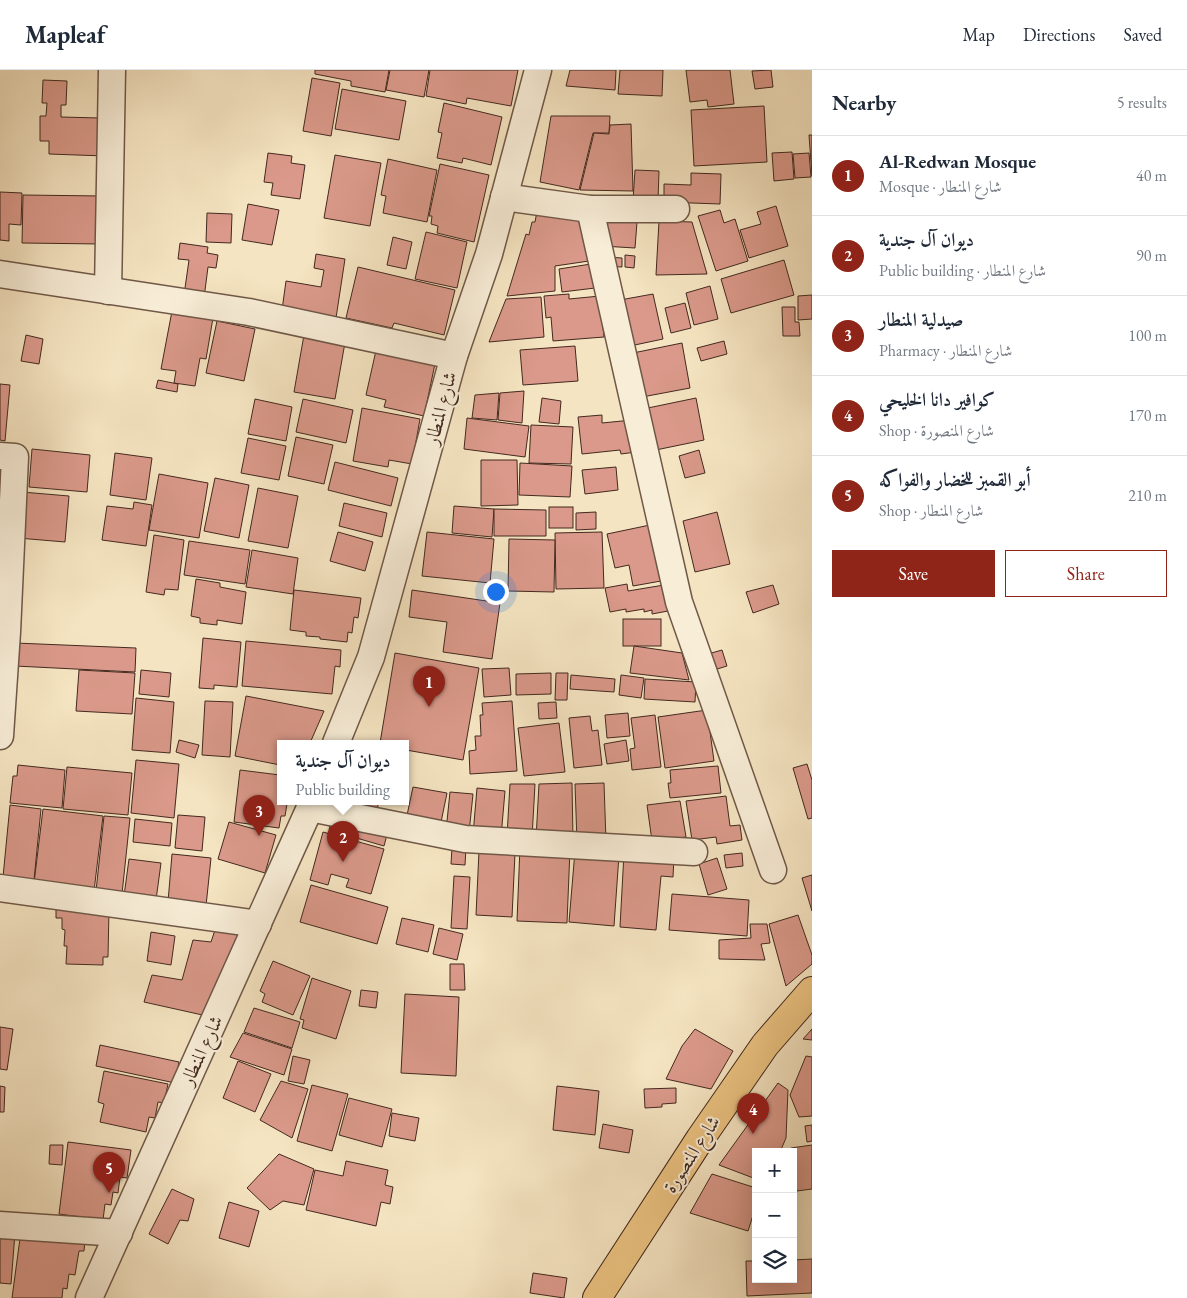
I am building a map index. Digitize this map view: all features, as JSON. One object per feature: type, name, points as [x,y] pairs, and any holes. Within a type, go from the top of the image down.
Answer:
[{"type":"main road","name":"شارع المنصورة","points":[[597,1298],[700,1139],[765,1044],[812,991]]},
{"type":"street","points":[[108,291],[112,70]]},
{"type":"street","name":"شارع المنطار","points":[[337,740],[370,657],[454,356],[489,254],[538,70]]},
{"type":"street","points":[[504,197],[590,209],[676,210]]},
{"type":"street","points":[[590,209],[679,602],[773,870]]},
{"type":"street","points":[[0,274],[249,312],[454,356]]},
{"type":"street","points":[[0,736],[7,632],[8,457]]},
{"type":"street","name":"شارع المنطار","points":[[89,1298],[312,805]]},
{"type":"street","points":[[316,805],[465,839],[694,852]]},
{"type":"street","points":[[0,888],[258,924]]},
{"type":"street","points":[[0,1225],[119,1233]]},
{"type":"building","points":[[315,70],[389,70],[385,92],[351,86],[351,81],[315,74]]},
{"type":"building","points":[[390,70],[429,70],[424,97],[386,90]]},
{"type":"building","points":[[430,70],[518,70],[511,106],[467,98],[466,104],[426,96]]},
{"type":"building","points":[[570,70],[616,70],[615,90],[566,86]]},
{"type":"building","points":[[620,70],[663,70],[662,96],[618,94]]},
{"type":"building","points":[[686,70],[730,70],[734,104],[708,107],[707,100],[690,102]]},
{"type":"building","points":[[771,70],[773,87],[755,89],[752,71]]},
{"type":"building","points":[[312,78],[340,83],[331,136],[303,131]]},
{"type":"building","points":[[43,80],[67,81],[66,105],[61,105],[61,117],[100,118],[105,156],[49,154],[49,141],[40,141],[40,116],[46,116],[47,103],[42,103]]},
{"type":"building","points":[[342,89],[406,101],[399,140],[335,129]]},
{"type":"building","points":[[444,103],[502,117],[491,165],[463,158],[462,163],[437,158],[442,133],[438,132]]},
{"type":"building","points":[[764,106],[767,162],[694,166],[691,110]]},
{"type":"building","points":[[551,116],[610,116],[609,133],[593,133],[579,190],[540,182]]},
{"type":"building","points":[[631,124],[633,191],[580,190],[594,133],[609,134],[610,125]]},
{"type":"building","points":[[809,135],[812,135],[812,176]]},
{"type":"building","points":[[792,152],[794,179],[774,181],[772,153]]},
{"type":"building","points":[[268,153],[292,156],[291,163],[305,165],[300,199],[271,195],[273,183],[264,182]]},
{"type":"building","points":[[809,153],[811,177],[795,178],[793,154]]},
{"type":"building","points":[[335,155],[381,163],[370,226],[324,218]]},
{"type":"building","points":[[388,159],[437,170],[427,222],[383,213],[386,196],[381,195]]},
{"type":"building","points":[[440,164],[489,175],[474,242],[437,233],[438,226],[431,224],[432,216],[429,216]]},
{"type":"building","points":[[635,170],[659,171],[658,201],[633,200]]},
{"type":"building","points":[[691,173],[721,174],[720,204],[664,202],[664,184],[691,185]]},
{"type":"building","points":[[0,192],[22,193],[21,225],[9,224],[9,241],[0,240]]},
{"type":"building","points":[[23,195],[102,196],[101,244],[22,243]]},
{"type":"building","points":[[248,204],[279,210],[272,245],[242,240]]},
{"type":"building","points":[[776,206],[788,246],[749,258],[740,230],[761,224],[757,212]]},
{"type":"building","points":[[720,210],[724,223],[735,219],[748,261],[716,271],[698,216]]},
{"type":"building","points":[[537,211],[584,219],[589,261],[555,266],[555,291],[507,296],[526,234],[529,235],[532,222],[535,222]]},
{"type":"building","points":[[207,213],[232,214],[231,243],[206,242]]},
{"type":"building","points":[[603,219],[637,222],[635,248],[602,246]]},
{"type":"building","points":[[659,221],[692,222],[707,274],[656,275]]},
{"type":"building","points":[[426,232],[467,242],[457,288],[415,279]]},
{"type":"building","points":[[393,237],[412,242],[406,269],[387,265]]},
{"type":"building","points":[[180,243],[208,247],[207,253],[218,255],[216,268],[208,267],[204,298],[184,295],[189,260],[178,259]]},
{"type":"building","points":[[316,254],[345,259],[336,318],[282,310],[286,281],[321,287],[324,270],[314,268]]},
{"type":"building","points":[[625,255],[635,256],[634,268],[625,267]]},
{"type":"building","points":[[606,257],[622,258],[622,267],[605,266]]},
{"type":"building","points":[[784,260],[794,295],[731,313],[721,279]]},
{"type":"building","points":[[591,264],[595,288],[562,292],[559,269]]},
{"type":"building","points":[[358,267],[455,290],[444,335],[394,323],[392,328],[346,318]]},
{"type":"building","points":[[710,286],[718,319],[694,325],[686,293]]},
{"type":"building","points":[[569,294],[569,299],[600,296],[604,337],[553,341],[551,317],[546,318],[544,296]]},
{"type":"building","points":[[653,294],[663,339],[630,346],[620,300]]},
{"type":"building","points":[[812,295],[812,319],[798,320],[798,296]]},
{"type":"building","points":[[541,297],[544,337],[489,342],[506,299]]},
{"type":"building","points":[[685,303],[691,328],[671,333],[665,308]]},
{"type":"building","points":[[782,307],[795,307],[795,322],[799,322],[800,336],[783,336]]},
{"type":"building","points":[[172,311],[213,318],[206,359],[200,358],[195,386],[174,383],[176,371],[161,369]]},
{"type":"building","points":[[217,321],[255,329],[244,381],[206,373]]},
{"type":"building","points":[[305,329],[346,337],[335,399],[294,392]]},
{"type":"building","points":[[26,335],[43,339],[39,364],[21,361]]},
{"type":"building","points":[[724,341],[727,354],[701,361],[697,348]]},
{"type":"building","points":[[682,343],[690,388],[642,397],[633,353]]},
{"type":"building","points":[[377,346],[436,359],[424,416],[384,407],[386,400],[366,395]]},
{"type":"building","points":[[575,346],[578,381],[523,385],[520,350]]},
{"type":"building","points":[[158,380],[178,384],[177,392],[156,388]]},
{"type":"building","points":[[0,384],[10,385],[5,441],[0,440]]},
{"type":"building","points":[[524,391],[522,423],[498,420],[500,393]]},
{"type":"building","points":[[499,393],[497,420],[472,418],[475,395]]},
{"type":"building","points":[[542,398],[561,401],[559,424],[539,422]]},
{"type":"building","points":[[696,398],[704,440],[651,451],[643,409]]},
{"type":"building","points":[[255,399],[292,407],[286,441],[248,434]]},
{"type":"building","points":[[303,399],[353,410],[346,443],[296,432]]},
{"type":"building","points":[[362,408],[420,419],[412,464],[389,460],[388,467],[353,461]]},
{"type":"building","points":[[602,415],[602,423],[632,420],[636,452],[621,454],[620,450],[582,454],[578,417]]},
{"type":"building","points":[[467,418],[529,426],[525,457],[464,449]]},
{"type":"building","points":[[531,425],[573,427],[571,464],[529,463]]},
{"type":"building","points":[[296,437],[333,445],[324,484],[288,476]]},
{"type":"building","points":[[248,438],[286,446],[279,480],[241,473]]},
{"type":"building","points":[[32,449],[90,455],[87,492],[29,487]]},
{"type":"building","points":[[699,450],[705,473],[685,478],[679,456]]},
{"type":"building","points":[[115,453],[152,458],[146,500],[110,495]]},
{"type":"building","points":[[481,460],[517,460],[518,505],[481,506]]},
{"type":"building","points":[[335,462],[398,478],[391,506],[328,490]]},
{"type":"building","points":[[520,463],[572,466],[570,497],[519,495]]},
{"type":"building","points":[[616,467],[618,490],[585,494],[582,470]]},
{"type":"building","points":[[159,474],[208,483],[199,538],[149,530]]},
{"type":"building","points":[[215,478],[249,485],[239,538],[204,531]]},
{"type":"building","points":[[258,488],[298,496],[288,548],[248,541]]},
{"type":"building","points":[[22,492],[69,496],[65,542],[18,538]]},
{"type":"building","points":[[134,502],[152,505],[146,546],[102,540],[107,506],[133,509]]},
{"type":"building","points":[[344,503],[387,513],[382,537],[339,526]]},
{"type":"building","points":[[454,506],[494,509],[492,537],[452,533]]},
{"type":"building","points":[[549,507],[573,507],[573,528],[549,528]]},
{"type":"building","points":[[494,509],[546,510],[546,536],[494,536]]},
{"type":"building","points":[[596,512],[596,529],[576,530],[576,513]]},
{"type":"building","points":[[717,512],[730,564],[695,572],[683,521]]},
{"type":"building","points":[[650,525],[661,581],[633,586],[629,565],[615,568],[607,534]]},
{"type":"building","points":[[338,532],[373,542],[365,571],[330,561]]},
{"type":"building","points":[[427,532],[494,539],[490,583],[422,576]]},
{"type":"building","points":[[602,532],[604,588],[556,589],[555,533]]},
{"type":"building","points":[[154,535],[184,540],[178,590],[165,589],[164,595],[146,592]]},
{"type":"building","points":[[509,539],[555,540],[554,592],[508,591]]},
{"type":"building","points":[[189,541],[250,550],[245,584],[184,575]]},
{"type":"building","points":[[252,550],[298,558],[293,594],[246,587]]},
{"type":"building","points":[[196,579],[220,583],[220,587],[246,592],[242,624],[217,620],[217,625],[200,623],[200,618],[191,616]]},
{"type":"building","points":[[627,584],[628,591],[664,585],[668,611],[652,614],[652,610],[644,612],[644,609],[626,612],[626,609],[610,612],[605,588]]},
{"type":"building","points":[[773,585],[779,604],[753,613],[746,592]]},
{"type":"building","points":[[294,590],[361,598],[358,618],[354,617],[352,633],[348,632],[347,642],[320,639],[320,637],[306,636],[306,632],[290,630]]},
{"type":"building","points":[[412,590],[500,603],[492,659],[443,652],[447,622],[409,617]]},
{"type":"building","points":[[623,619],[661,619],[661,646],[623,646]]},
{"type":"building","points":[[203,638],[241,642],[237,687],[214,685],[214,689],[199,688]]},
{"type":"building","points":[[246,641],[341,650],[340,667],[335,666],[332,694],[242,686]]},
{"type":"building","points":[[15,643],[136,648],[135,672],[15,666]]},
{"type":"building","points":[[634,646],[682,653],[689,680],[630,673]]},
{"type":"building","points":[[722,650],[727,666],[714,670],[708,654]]},
{"type":"building","points":[[395,653],[479,668],[463,760],[409,751],[409,740],[380,740]]},
{"type":"building","points":[[509,668],[511,695],[484,697],[482,669]]},
{"type":"building","points":[[79,670],[135,673],[132,714],[76,711]]},
{"type":"building","points":[[141,670],[171,673],[169,697],[139,694]]},
{"type":"building","points":[[551,673],[551,694],[516,695],[516,674]]},
{"type":"building","points":[[556,673],[568,673],[567,700],[555,700]]},
{"type":"building","points":[[571,675],[615,679],[614,692],[570,689]]},
{"type":"building","points":[[621,675],[644,678],[641,698],[619,695]]},
{"type":"building","points":[[645,679],[696,682],[695,702],[644,699]]},
{"type":"building","points":[[246,696],[324,711],[311,740],[277,740],[277,764],[235,756]]},
{"type":"building","points":[[136,698],[174,702],[170,753],[132,750]]},
{"type":"building","points":[[205,701],[233,702],[230,757],[202,755]]},
{"type":"building","points":[[512,701],[517,771],[470,774],[469,751],[476,750],[475,736],[481,736],[480,715],[483,715],[482,703]]},
{"type":"building","points":[[556,702],[557,718],[539,719],[538,703]]},
{"type":"building","points":[[707,710],[714,761],[665,768],[658,717]]},
{"type":"building","points":[[628,713],[630,736],[607,738],[605,715]]},
{"type":"building","points":[[655,715],[661,767],[632,770],[630,749],[635,748],[631,718]]},
{"type":"building","points":[[590,716],[592,731],[598,730],[602,765],[574,768],[569,718]]},
{"type":"building","points":[[559,723],[565,772],[524,776],[518,728]]},
{"type":"building","points":[[179,740],[199,745],[195,758],[176,752]]},
{"type":"building","points":[[626,740],[629,761],[607,764],[604,744]]},
{"type":"building","points":[[136,760],[179,764],[174,818],[131,813]]},
{"type":"building","points":[[807,764],[812,780],[812,818],[808,819],[793,768]]},
{"type":"building","points":[[18,765],[65,770],[62,808],[10,803],[13,776],[17,776]]},
{"type":"building","points":[[718,766],[721,793],[670,798],[668,783],[671,783],[670,770]]},
{"type":"building","points":[[67,767],[132,773],[128,815],[63,809]]},
{"type":"building","points":[[240,770],[277,775],[277,805],[287,805],[285,816],[281,816],[279,828],[234,822]]},
{"type":"building","points":[[572,783],[573,841],[536,839],[539,784]]},
{"type":"building","points":[[604,783],[606,841],[577,842],[575,784]]},
{"type":"building","points":[[510,784],[535,784],[532,838],[507,836]]},
{"type":"building","points":[[413,787],[447,793],[440,827],[406,820]]},
{"type":"building","points":[[477,788],[505,791],[501,837],[473,835]]},
{"type":"building","points":[[450,792],[473,794],[469,833],[446,831]]},
{"type":"building","points":[[726,796],[730,826],[740,825],[742,840],[717,844],[716,837],[692,840],[686,801]]},
{"type":"building","points":[[680,801],[686,837],[652,841],[647,805]]},
{"type":"building","points":[[10,805],[41,809],[34,880],[3,877]]},
{"type":"building","points":[[346,805],[378,805],[376,814]]},
{"type":"building","points":[[43,809],[103,816],[94,891],[34,883]]},
{"type":"building","points":[[178,815],[205,817],[202,851],[175,848]]},
{"type":"building","points":[[333,815],[388,831],[384,846],[329,830]]},
{"type":"building","points":[[104,816],[130,818],[122,894],[96,891]]},
{"type":"building","points":[[135,819],[172,823],[170,846],[133,842]]},
{"type":"building","points":[[229,822],[276,835],[265,873],[218,859]]},
{"type":"building","points":[[323,832],[384,849],[371,894],[346,887],[349,879],[331,874],[328,885],[310,880]]},
{"type":"building","points":[[452,847],[466,847],[465,865],[451,864]]},
{"type":"building","points":[[520,847],[570,849],[567,923],[517,921]]},
{"type":"building","points":[[479,851],[515,853],[512,917],[476,915]]},
{"type":"building","points":[[575,851],[619,855],[614,926],[569,922]]},
{"type":"building","points":[[624,853],[674,857],[673,877],[661,876],[656,930],[620,927]]},
{"type":"building","points":[[742,853],[743,866],[726,868],[724,855]]},
{"type":"building","points":[[172,854],[211,858],[206,906],[168,902]]},
{"type":"building","points":[[717,858],[727,889],[708,895],[699,864]]},
{"type":"building","points":[[129,859],[161,863],[156,900],[124,896]]},
{"type":"building","points":[[812,875],[812,911],[802,878]]},
{"type":"building","points":[[454,876],[470,877],[467,929],[451,928]]},
{"type":"building","points":[[311,885],[388,907],[377,944],[300,922]]},
{"type":"building","points":[[672,894],[749,900],[747,936],[669,930]]},
{"type":"building","points":[[56,908],[109,910],[108,957],[103,957],[103,965],[66,964],[67,946],[64,946],[65,930],[62,929],[62,918],[56,918]]},
{"type":"building","points":[[798,915],[812,955],[812,964],[786,986],[769,924]]},
{"type":"building","points":[[402,918],[434,925],[428,952],[396,944]]},
{"type":"building","points":[[217,924],[242,930],[207,1016],[144,1002],[152,975],[182,980],[193,940],[211,942]]},
{"type":"building","points":[[750,924],[767,924],[770,943],[761,944],[765,960],[719,959],[719,940],[751,938]]},
{"type":"building","points":[[439,928],[463,934],[457,960],[433,954]]},
{"type":"building","points":[[151,932],[175,936],[171,965],[147,961]]},
{"type":"building","points":[[273,961],[310,976],[293,1015],[262,1002],[265,994],[260,991]]},
{"type":"building","points":[[450,964],[464,964],[465,990],[450,990]]},
{"type":"building","points":[[312,978],[351,991],[336,1039],[302,1028],[304,1020],[300,1019]]},
{"type":"building","points":[[361,990],[378,992],[376,1008],[359,1006]]},
{"type":"building","points":[[405,994],[459,997],[456,1076],[401,1073]]},
{"type":"building","points":[[254,1008],[300,1022],[292,1048],[244,1032]]},
{"type":"building","points":[[0,1027],[13,1029],[7,1070],[0,1069]]},
{"type":"building","points":[[695,1029],[733,1051],[711,1089],[666,1079],[682,1046]]},
{"type":"building","points":[[812,1029],[812,1040],[803,1039]]},
{"type":"building","points":[[243,1033],[292,1049],[284,1075],[230,1057]]},
{"type":"building","points":[[100,1045],[179,1062],[175,1083],[96,1066]]},
{"type":"building","points":[[293,1056],[310,1060],[304,1084],[288,1081]]},
{"type":"building","points":[[806,1056],[812,1057],[812,1116],[799,1117],[790,1095]]},
{"type":"building","points":[[238,1061],[271,1074],[255,1112],[223,1098]]},
{"type":"building","points":[[104,1071],[168,1084],[164,1103],[158,1102],[155,1118],[149,1117],[146,1132],[100,1122],[104,1104],[98,1102]]},
{"type":"building","points":[[281,1081],[308,1089],[292,1138],[260,1120]]},
{"type":"building","points":[[778,1083],[788,1090],[786,1138],[782,1148],[752,1148],[752,1177],[719,1165]]},
{"type":"building","points":[[312,1085],[348,1094],[332,1151],[297,1141]]},
{"type":"building","points":[[0,1086],[5,1087],[4,1112],[0,1112]]},
{"type":"building","points":[[557,1086],[599,1091],[595,1135],[553,1130]]},
{"type":"building","points":[[676,1088],[676,1103],[662,1104],[662,1107],[645,1108],[644,1089]]},
{"type":"building","points":[[349,1098],[392,1109],[382,1147],[339,1135]]},
{"type":"building","points":[[392,1113],[419,1118],[415,1141],[389,1136]]},
{"type":"building","points":[[603,1124],[633,1130],[629,1153],[599,1148]]},
{"type":"building","points":[[812,1125],[812,1141],[807,1142],[805,1126]]},
{"type":"building","points":[[68,1142],[131,1150],[127,1178],[120,1177],[118,1193],[113,1192],[111,1205],[105,1204],[103,1220],[59,1214]]},
{"type":"building","points":[[50,1145],[63,1145],[62,1165],[49,1164]]},
{"type":"building","points":[[812,1145],[812,1189],[797,1191],[797,1148],[791,1148]]},
{"type":"building","points":[[279,1154],[314,1169],[304,1205],[283,1201],[270,1210],[247,1188]]},
{"type":"building","points":[[346,1161],[388,1170],[385,1185],[393,1187],[390,1204],[381,1202],[376,1226],[306,1210],[315,1170],[343,1176]]},
{"type":"building","points":[[712,1174],[752,1187],[752,1218],[748,1231],[690,1213]]},
{"type":"building","points":[[172,1189],[194,1199],[188,1221],[180,1220],[168,1244],[149,1234]]},
{"type":"building","points":[[229,1202],[259,1211],[249,1247],[219,1238]]},
{"type":"building","points":[[21,1231],[85,1240],[84,1251],[79,1251],[75,1275],[69,1274],[67,1289],[63,1288],[62,1298],[12,1298]]},
{"type":"building","points":[[0,1232],[15,1233],[11,1284],[0,1283]]},
{"type":"building","points":[[812,1259],[812,1293],[747,1296],[746,1261],[752,1261],[752,1283],[797,1283],[797,1260]]},
{"type":"building","points":[[533,1273],[567,1278],[564,1298],[530,1293]]},
{"type":"place","name":"Al-Redwan Mosque","points":[[429,707]]},
{"type":"place","name":"صيدلية المنطار","points":[[259,836]]},
{"type":"place","name":"ديوان آل جندية","points":[[343,862]]},
{"type":"place","name":"كوافير دانا الخليحي","points":[[753,1134]]},
{"type":"place","name":"أبو القمبز للخضار والفواكه","points":[[109,1193]]}]
